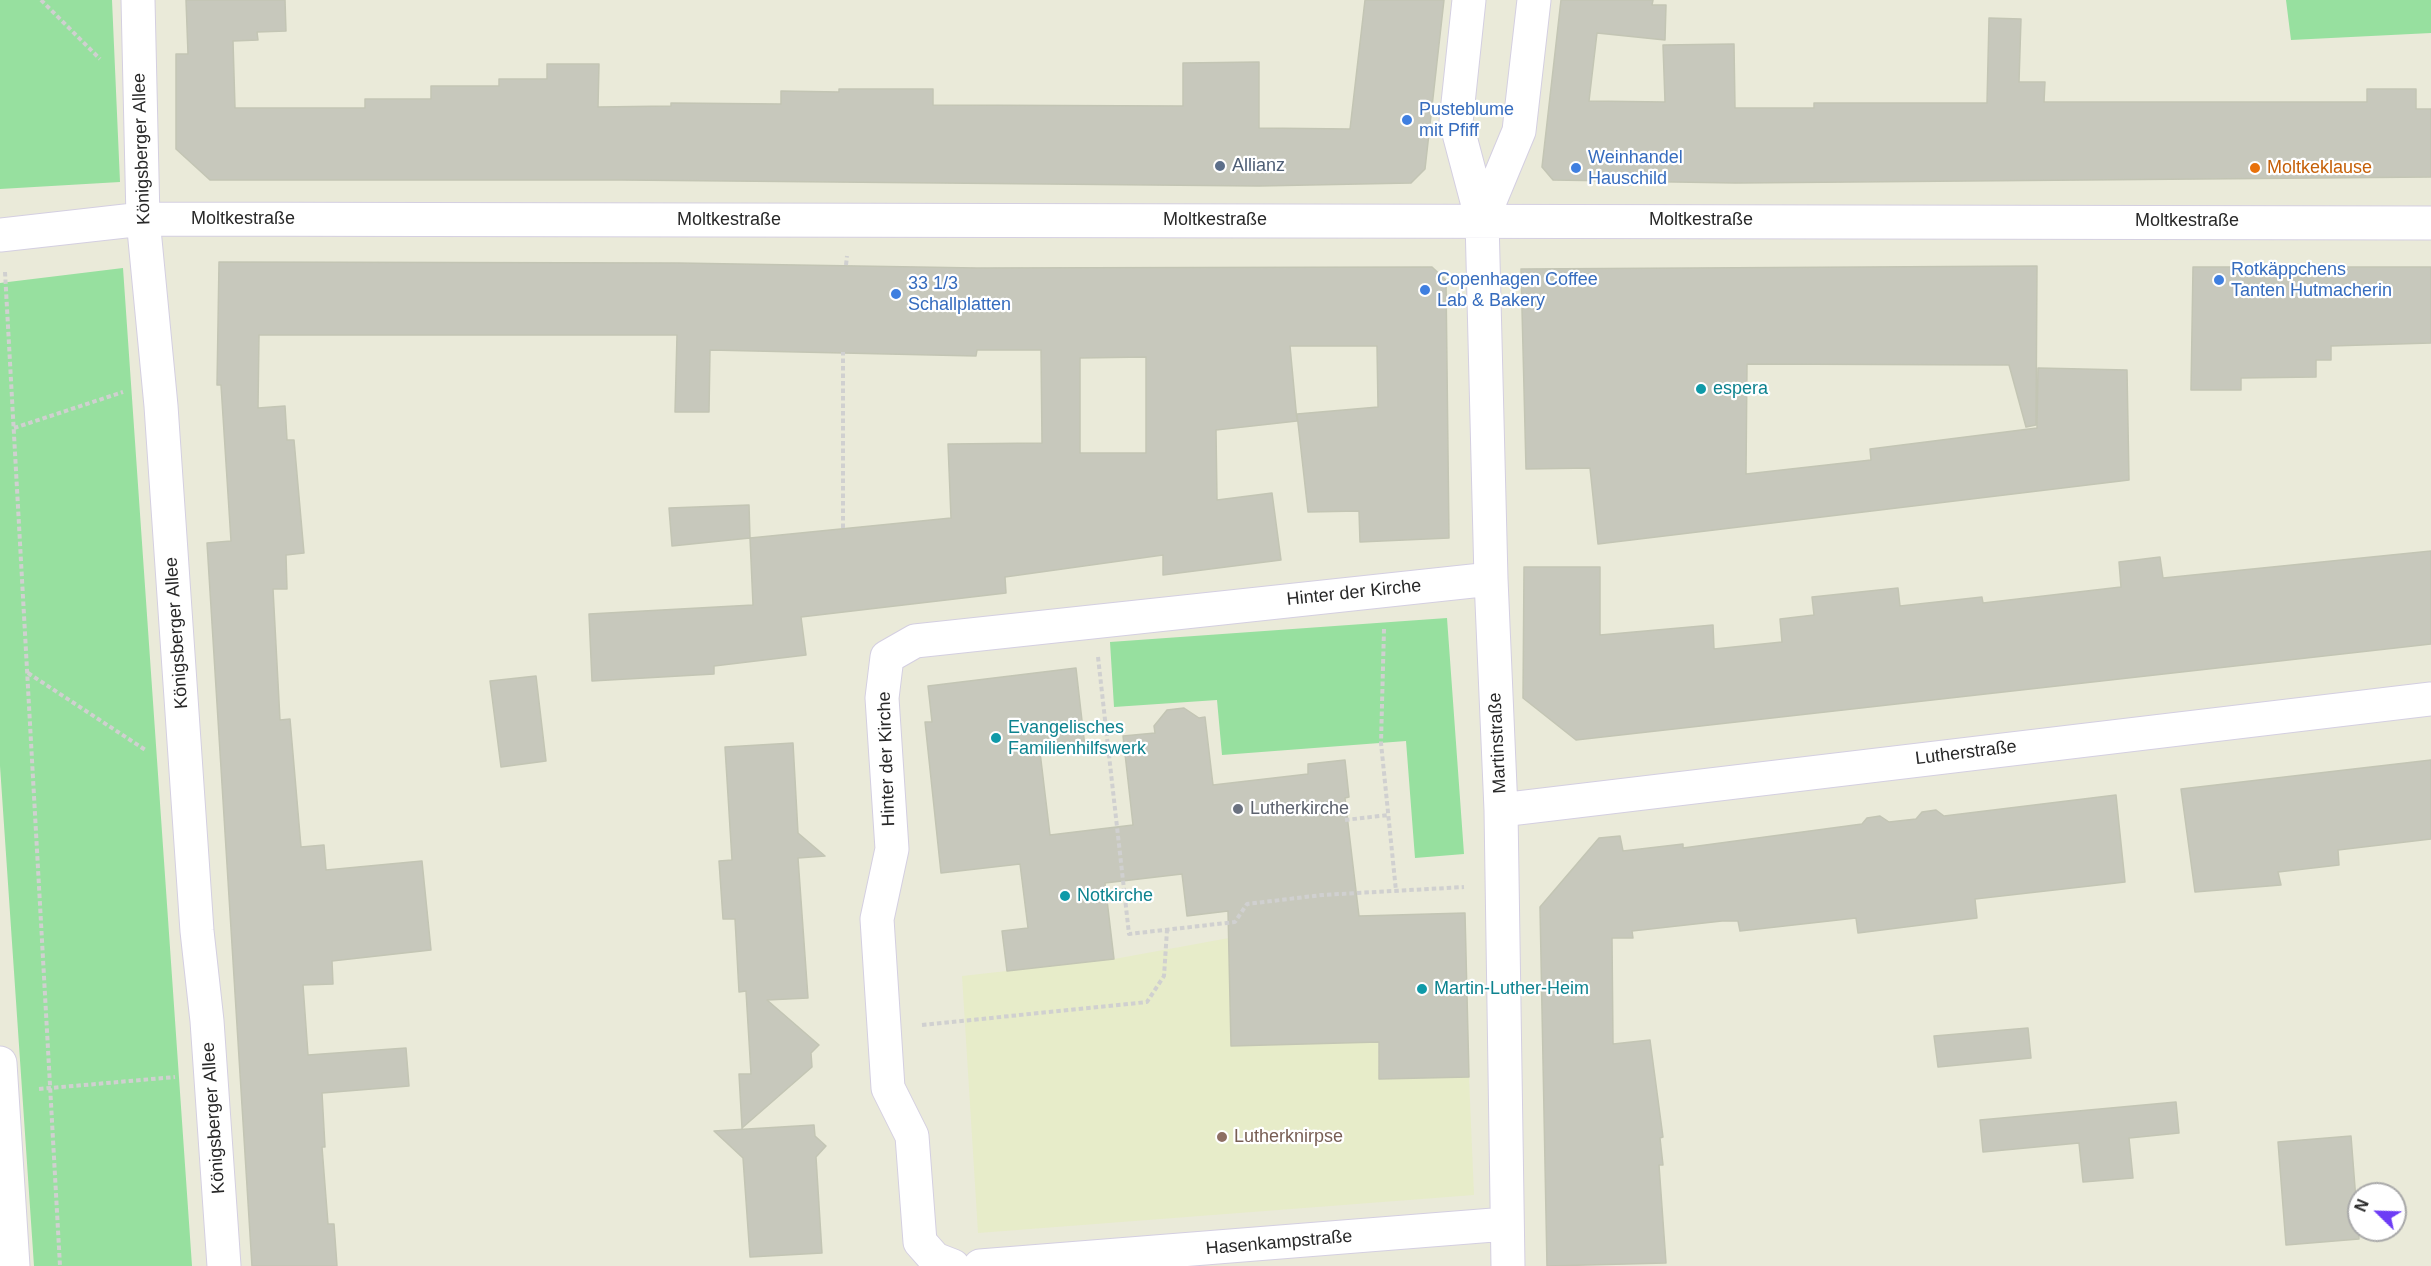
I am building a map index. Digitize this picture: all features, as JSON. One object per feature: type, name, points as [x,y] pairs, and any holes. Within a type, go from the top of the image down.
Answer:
[{"type":"street","name":"Königsberger Allee","points":[[138,0],[143,219],[158,381],[224,1266]]},
{"type":"street","points":[[1469,0],[1456,122],[1482,220]]},
{"type":"street","points":[[1482,220],[1519,131],[1534,0]]},
{"type":"street","name":"Moltkestraße","points":[[2,234],[143,219],[2431,222]]},
{"type":"street","name":"Martinstraße","points":[[1482,220],[1491,579],[1501,810],[1508,1266]]},
{"type":"street","name":"Hinter der Kirche","points":[[953,1266],[935,1259],[920,1242],[912,1136],[888,1088],[877,919],[892,849],[882,698],[887,657],[915,641],[1491,579]]},
{"type":"street","name":"Lutherstraße","points":[[1501,810],[2431,699]]},
{"type":"street","points":[[1,1077],[13,1266]]},
{"type":"street","name":"Hasenkampstraße","points":[[980,1266],[1506,1224]]},
{"type":"path","points":[[41,0],[141,99]]},
{"type":"path","points":[[2,234],[60,1266]]},
{"type":"path","points":[[843,352],[843,528]]},
{"type":"path","points":[[14,428],[158,381]]},
{"type":"path","points":[[1381,590],[1385,604],[1381,744],[1396,891]]},
{"type":"path","points":[[1094,621],[1129,934],[1235,922],[1247,904],[1322,895],[1502,884]]},
{"type":"path","points":[[27,673],[187,776]]},
{"type":"path","points":[[1064,728],[1106,724]]},
{"type":"path","points":[[1345,820],[1388,815]]},
{"type":"path","points":[[885,1028],[1147,1002],[1164,976],[1167,930]]},
{"type":"path","points":[[1,1077],[51,1088],[210,1074]]},
{"type":"shaded area","name":"Lutherknirpse","points":[[1376,935],[1379,1079],[1469,1077],[1474,1195],[978,1233],[962,976],[1114,959],[1229,938]]},
{"type":"green space","points":[[0,0],[112,0],[120,182],[0,189]]},
{"type":"green space","points":[[2286,0],[2431,0],[2431,33],[2291,40]]},
{"type":"green space","points":[[123,268],[192,1266],[34,1266],[0,766],[0,283]]},
{"type":"green space","points":[[1447,618],[1464,854],[1415,858],[1406,741],[1222,755],[1217,700],[1114,707],[1110,642]]},
{"type":"building","points":[[186,0],[285,0],[286,31],[257,32],[258,40],[233,41],[235,108],[365,108],[365,99],[431,99],[431,86],[499,86],[499,79],[547,79],[547,64],[599,64],[598,107],[671,106],[671,103],[781,104],[781,91],[839,92],[839,89],[933,89],[933,105],[1183,106],[1183,63],[1259,62],[1259,128],[1350,129],[1365,0],[1444,0],[1425,169],[1411,183],[1259,186],[622,180],[210,180],[176,149],[176,54],[188,54]]},
{"type":"building","points":[[1561,0],[1653,0],[1652,5],[1666,5],[1665,40],[1597,33],[1589,101],[1665,102],[1663,45],[1734,44],[1735,108],[1814,108],[1814,103],[1987,103],[1989,18],[2021,19],[2019,82],[2045,82],[2044,102],[2367,102],[2367,89],[2416,89],[2416,109],[2431,109],[2431,177],[1736,183],[1553,180],[1542,167]]},
{"type":"building","points":[[219,262],[678,263],[977,268],[1432,267],[1446,280],[1449,538],[1360,542],[1359,511],[1308,512],[1297,414],[1378,407],[1377,346],[1290,346],[1297,421],[1216,430],[1217,500],[1272,493],[1281,560],[1163,575],[1163,555],[1005,577],[1006,593],[801,617],[806,655],[714,666],[714,674],[592,681],[589,614],[753,605],[750,538],[951,518],[948,444],[1042,443],[1041,350],[977,350],[976,356],[710,350],[709,412],[675,412],[677,335],[259,335],[258,408],[285,406],[287,440],[294,440],[304,553],[286,555],[287,589],[273,589],[280,720],[290,719],[301,847],[324,845],[326,870],[422,861],[431,950],[332,961],[333,984],[303,985],[308,1055],[406,1048],[409,1086],[322,1093],[325,1147],[322,1147],[328,1224],[334,1224],[337,1266],[252,1266],[207,543],[231,541],[221,385],[217,385]],"holes":[[[1146,357],[1146,453],[1080,453],[1080,358]]]},
{"type":"building","name":"espera","points":[[2037,266],[2036,425],[2026,427],[2009,365],[1747,364],[1746,474],[1871,460],[1870,449],[2037,428],[2038,368],[2127,370],[2129,480],[1598,544],[1590,468],[1526,469],[1521,269]]},
{"type":"building","points":[[2193,267],[2431,267],[2431,343],[2331,346],[2331,360],[2316,360],[2316,377],[2241,378],[2241,390],[2191,390]]},
{"type":"building","points":[[749,505],[750,538],[672,546],[669,508]]},
{"type":"building","points":[[2431,551],[2431,644],[1576,740],[1523,698],[1524,567],[1600,567],[1600,635],[1713,625],[1714,649],[1782,642],[1780,619],[1814,615],[1812,597],[1898,588],[1900,606],[1982,597],[1983,603],[2121,587],[2119,562],[2160,557],[2163,578]]},
{"type":"building","points":[[1076,668],[1085,747],[1040,752],[1050,835],[1133,825],[1123,736],[1155,733],[1154,726],[1167,710],[1184,708],[1199,718],[1205,717],[1213,785],[1308,774],[1308,764],[1345,760],[1349,797],[1345,798],[1359,916],[1465,913],[1469,1077],[1379,1079],[1379,1042],[1231,1046],[1228,911],[1187,916],[1182,874],[1105,883],[1114,959],[1007,971],[1002,931],[1028,928],[1020,864],[941,873],[925,722],[932,722],[928,686]]},
{"type":"building","points":[[536,676],[546,761],[501,767],[490,681]]},
{"type":"building","points":[[793,743],[798,833],[825,856],[798,858],[808,998],[767,1000],[819,1045],[811,1053],[812,1067],[742,1128],[739,1074],[751,1074],[746,991],[739,992],[735,919],[723,919],[719,861],[732,860],[725,747]]},
{"type":"building","points":[[2431,760],[2431,839],[2338,850],[2339,865],[2278,872],[2281,885],[2195,892],[2181,789]]},
{"type":"building","points":[[2116,795],[2125,882],[1975,899],[1977,918],[1858,933],[1856,918],[1740,931],[1738,921],[1722,921],[1632,931],[1633,938],[1612,938],[1613,1044],[1650,1040],[1663,1137],[1660,1138],[1663,1165],[1659,1165],[1666,1263],[1547,1266],[1540,907],[1599,838],[1620,836],[1623,851],[1683,844],[1683,848],[1862,824],[1867,818],[1880,816],[1889,822],[1916,819],[1922,812],[1936,810],[1944,816]]},
{"type":"building","points":[[2028,1028],[2031,1058],[1938,1067],[1934,1036]]},
{"type":"building","points":[[2176,1102],[2179,1133],[2129,1138],[2133,1178],[2083,1182],[2079,1143],[1983,1152],[1980,1120]]},
{"type":"building","points":[[814,1125],[815,1136],[826,1146],[816,1157],[822,1253],[750,1257],[743,1158],[714,1131]]},
{"type":"building","points":[[2351,1136],[2355,1182],[2347,1182],[2347,1240],[2286,1245],[2278,1142]]},
{"type":"place","name":"Pusteblume mit Pfiff","points":[[1407,120]]},
{"type":"place","name":"Allianz","points":[[1220,166]]},
{"type":"place","name":"Weinhandel Hauschild","points":[[1576,168]]},
{"type":"place","name":"Moltkeklause","points":[[2255,168]]},
{"type":"place","name":"Rotkäppchens Tanten Hutmacherin","points":[[2219,280]]},
{"type":"place","name":"Copenhagen Coffee Lab & Bakery","points":[[1425,290]]},
{"type":"place","name":"33 1/3 Schallplatten","points":[[896,294]]},
{"type":"place","name":"espera","points":[[1701,389]]},
{"type":"place","name":"Evangelisches Familienhilfswerk","points":[[996,738]]},
{"type":"place","name":"Lutherkirche","points":[[1238,809]]},
{"type":"place","name":"Notkirche","points":[[1065,896]]},
{"type":"place","name":"Martin-Luther-Heim","points":[[1422,989]]},
{"type":"place","name":"Lutherknirpse","points":[[1222,1137]]}]
